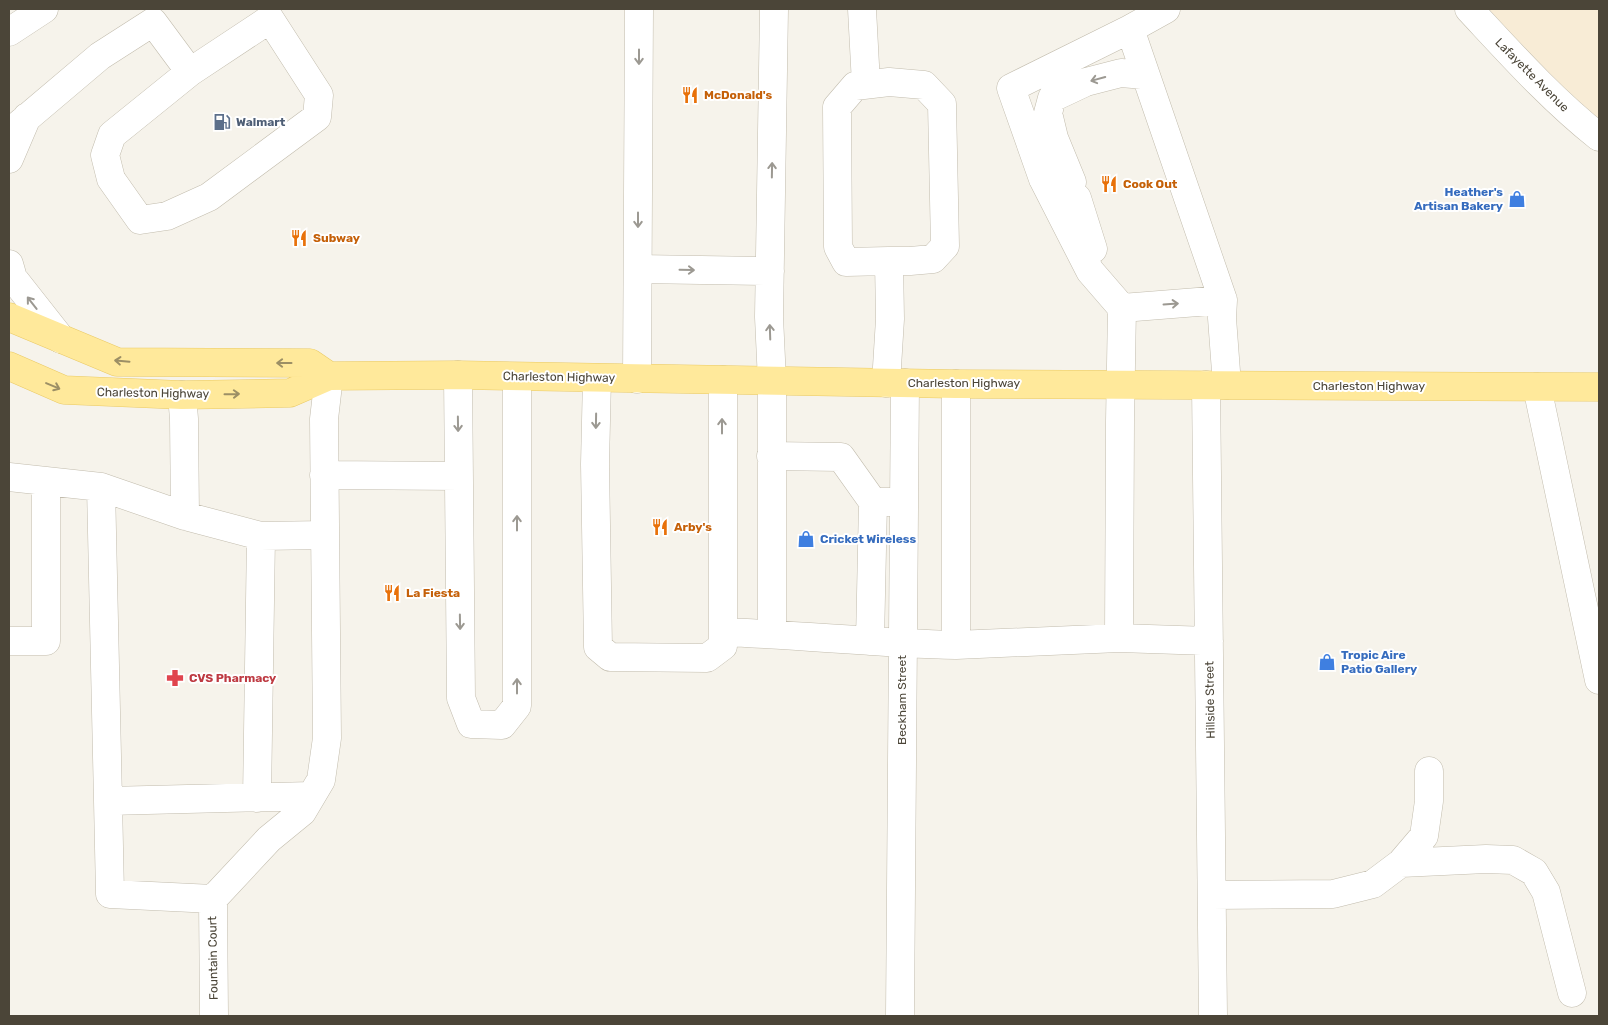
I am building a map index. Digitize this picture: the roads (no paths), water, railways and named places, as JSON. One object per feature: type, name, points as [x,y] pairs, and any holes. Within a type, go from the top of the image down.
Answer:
[{"type":"main road","points":[[9,317],[117,362],[310,363],[329,376]]},
{"type":"main road","name":"Charleston Highway","points":[[9,366],[64,390],[182,395],[290,393],[329,376],[458,375],[956,384],[1599,387]]},
{"type":"street","points":[[9,32],[44,9]]},
{"type":"street","points":[[637,378],[639,9]]},
{"type":"street","points":[[772,634],[772,381],[769,317],[774,9]]},
{"type":"street","points":[[862,9],[866,84]]},
{"type":"street","points":[[1119,638],[1122,308],[1090,271],[1043,179],[1010,88],[1130,29],[1166,9]]},
{"type":"street","name":"Lafayette Avenue","points":[[1469,9],[1532,77],[1599,137]]},
{"type":"street","points":[[9,159],[18,125],[100,56],[156,13],[190,72]]},
{"type":"street","points":[[278,14],[319,96],[317,117],[209,197],[166,216],[140,220],[111,179],[105,156],[112,135],[190,72],[278,14]]},
{"type":"street","points":[[1122,308],[1223,300],[1130,29]]},
{"type":"street","points":[[1090,271],[1093,247],[1075,190],[1054,138],[1048,113],[1052,98],[1086,82],[1121,73],[1145,75]]},
{"type":"street","points":[[889,82],[924,85],[942,104],[942,128],[945,246],[932,259],[846,262],[838,247],[837,107],[855,86],[889,82]]},
{"type":"street","points":[[838,247],[847,232],[850,119],[856,107],[868,99],[910,99],[942,128]]},
{"type":"street","name":"Beckham Street","points":[[889,261],[890,319],[904,502],[900,1016]]},
{"type":"street","points":[[9,264],[13,278],[61,339]]},
{"type":"street","points":[[638,269],[770,271]]},
{"type":"street","name":"Hillside Street","points":[[1213,1016],[1209,641],[1216,385],[1223,300]]},
{"type":"street","points":[[458,375],[461,698],[471,724],[502,725],[518,706],[517,376]]},
{"type":"street","points":[[101,487],[110,894],[213,899],[269,839],[302,812],[321,780],[327,738],[324,419],[329,376]]},
{"type":"street","points":[[597,378],[598,647],[610,657],[707,658],[723,646],[722,380]]},
{"type":"street","points":[[956,384],[956,645]]},
{"type":"street","points":[[1537,387],[1599,680]]},
{"type":"street","points":[[182,395],[185,516]]},
{"type":"street","points":[[772,456],[841,457],[873,502],[870,641]]},
{"type":"street","points":[[324,474],[459,476]]},
{"type":"street","points":[[9,477],[101,487],[185,516],[261,536],[325,535]]},
{"type":"street","points":[[9,641],[46,641],[46,481]]},
{"type":"street","points":[[873,502],[904,502]]},
{"type":"street","points":[[257,798],[261,536]]},
{"type":"street","points":[[723,632],[956,645],[1119,638],[1209,641]]},
{"type":"street","points":[[1212,895],[1334,894],[1373,884],[1401,863],[1424,836],[1429,801],[1429,771]]},
{"type":"street","points":[[108,802],[311,796]]},
{"type":"street","points":[[1401,863],[1486,859],[1513,860],[1534,872],[1546,892],[1572,993]]},
{"type":"street","name":"Fountain Court","points":[[213,899],[214,1016]]},
{"type":"place","name":"McDonald's","points":[[690,95]]},
{"type":"place","name":"Walmart","points":[[222,122]]},
{"type":"place","name":"Cook Out","points":[[1109,184]]},
{"type":"place","name":"Heather's Artisan Bakery","points":[[1517,199]]},
{"type":"place","name":"Subway","points":[[299,238]]},
{"type":"place","name":"Arby's","points":[[660,527]]},
{"type":"place","name":"Cricket Wireless","points":[[806,539]]},
{"type":"place","name":"La Fiesta","points":[[392,593]]},
{"type":"place","name":"Tropic Aire Patio Gallery","points":[[1327,662]]},
{"type":"place","name":"CVS Pharmacy","points":[[175,678]]}]
